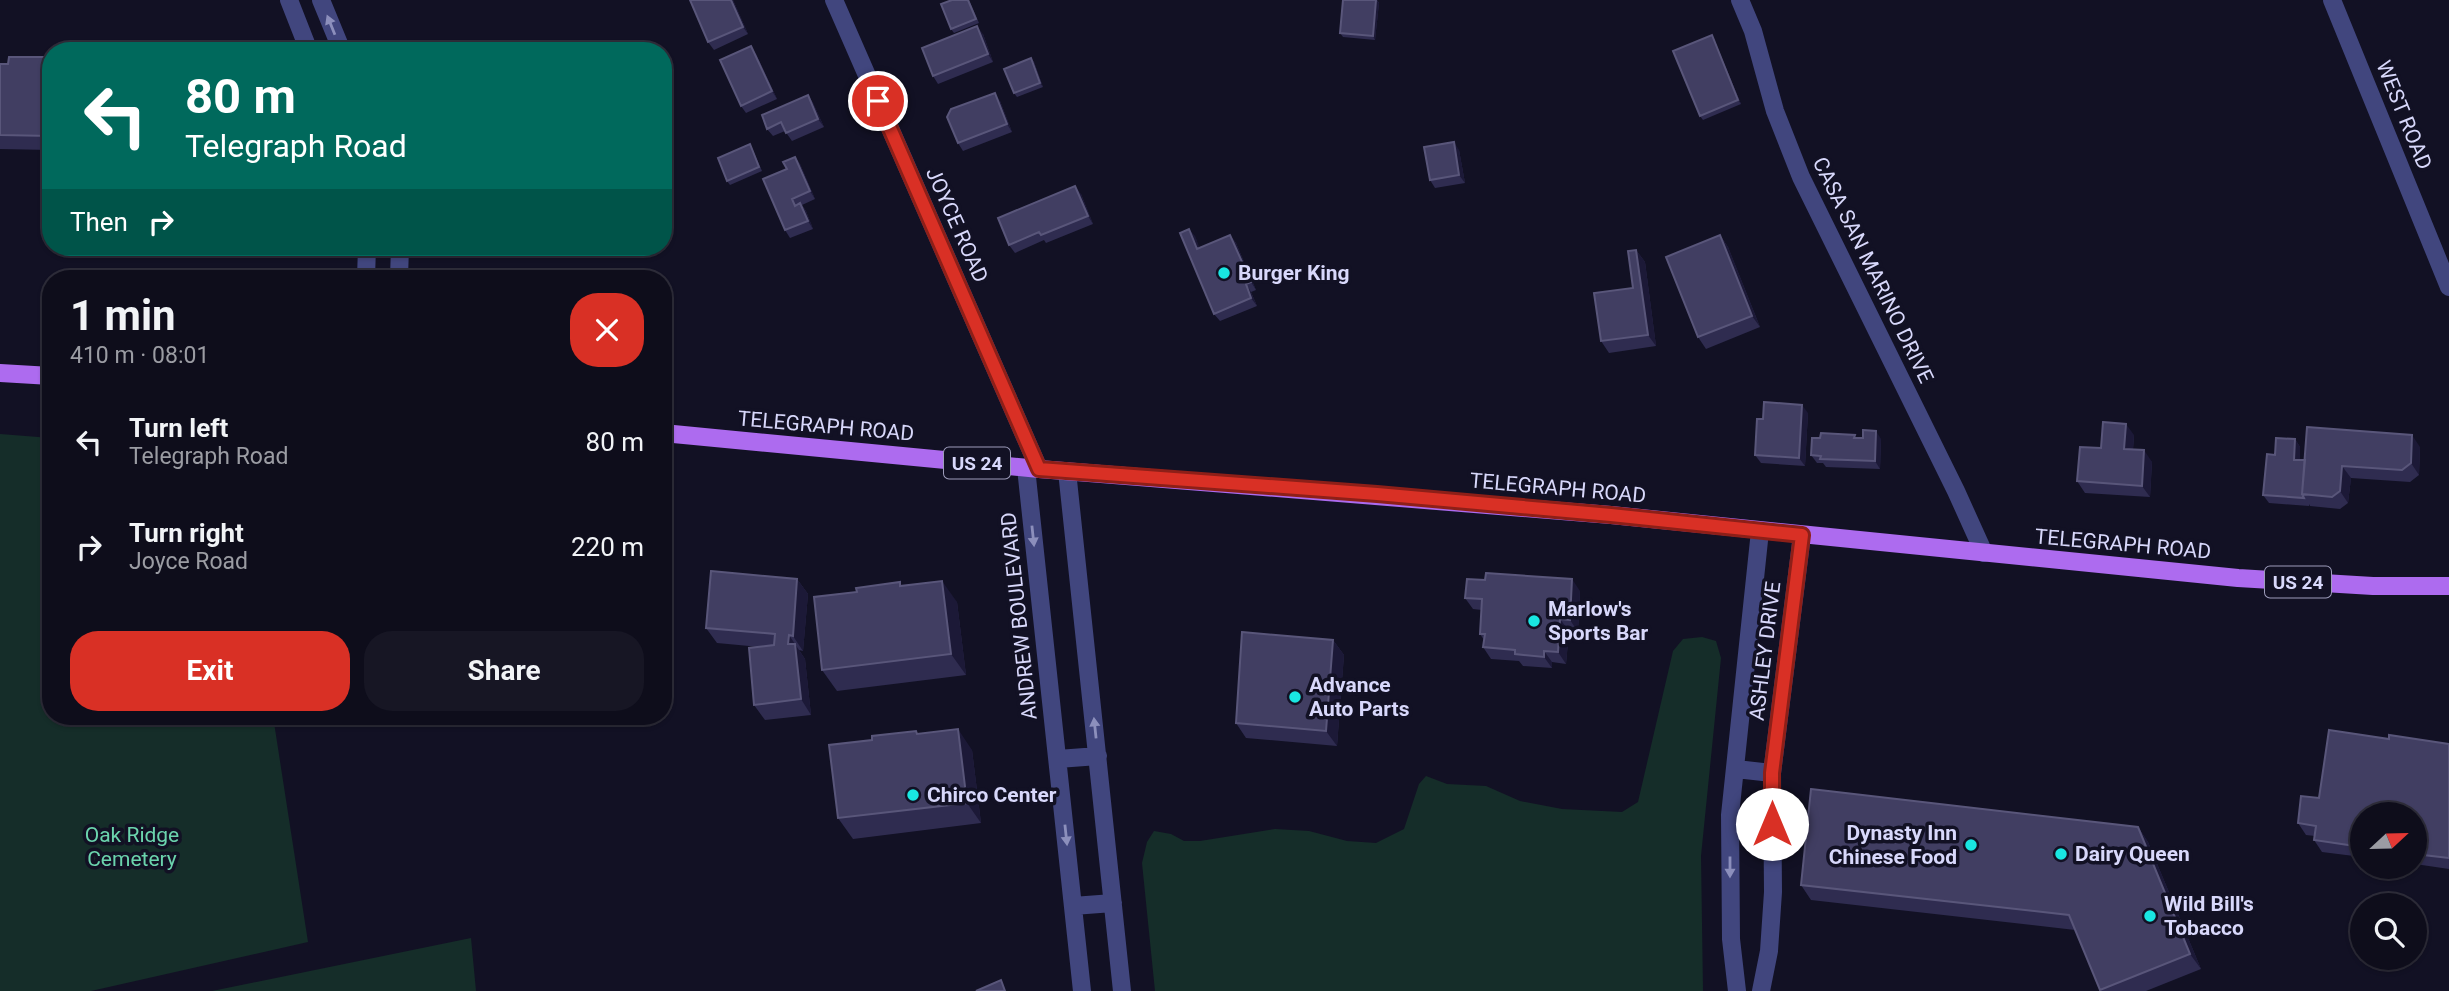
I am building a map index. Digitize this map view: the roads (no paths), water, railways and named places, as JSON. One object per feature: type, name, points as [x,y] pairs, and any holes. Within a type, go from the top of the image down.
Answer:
[{"type":"main road","points":[[0,373],[42,375]]},
{"type":"main road","name":"TELEGRAPH ROAD","points":[[672,434],[1032,468],[1611,515],[2261,579],[2374,586],[2449,586]]},
{"type":"street","points":[[305,42],[291,5],[320,0],[338,42]]},
{"type":"street","name":"JOYCE ROAD","points":[[834,0],[1032,468]]},
{"type":"street","name":"CASA SAN MARINO DRIVE","points":[[1740,0],[1753,31],[1775,111],[1801,177],[1984,553]]},
{"type":"street","name":"WEST ROAD","points":[[2332,0],[2449,287]]},
{"type":"street","name":"ANDREW BOULEVARD","points":[[1032,468],[1082,991]]},
{"type":"street","points":[[1067,471],[1122,991]]},
{"type":"street","name":"ASHLEY DRIVE","points":[[1737,991],[1731,939],[1730,815],[1760,531]]},
{"type":"street","name":"ASHLEY DRIVE","points":[[1761,991],[1769,951],[1773,892],[1772,773],[1802,535]]},
{"type":"street","points":[[1058,759],[1098,757]]},
{"type":"street","points":[[1736,769],[1772,773]]},
{"type":"street","points":[[1073,906],[1113,903]]},
{"type":"place","name":"Burger King","points":[[1224,273]]},
{"type":"place","name":"Marlow's Sports Bar","points":[[1534,621]]},
{"type":"place","name":"Advance Auto Parts","points":[[1295,697]]},
{"type":"place","name":"Chirco Center","points":[[913,795]]},
{"type":"place","name":"Dynasty Inn Chinese Food","points":[[1971,845]]},
{"type":"place","name":"Dairy Queen","points":[[2061,854]]},
{"type":"place","name":"Wild Bill's Tobacco","points":[[2150,916]]},
{"type":"park label","name":"Oak Ridge Cemetery","points":[[132,847]]}]
